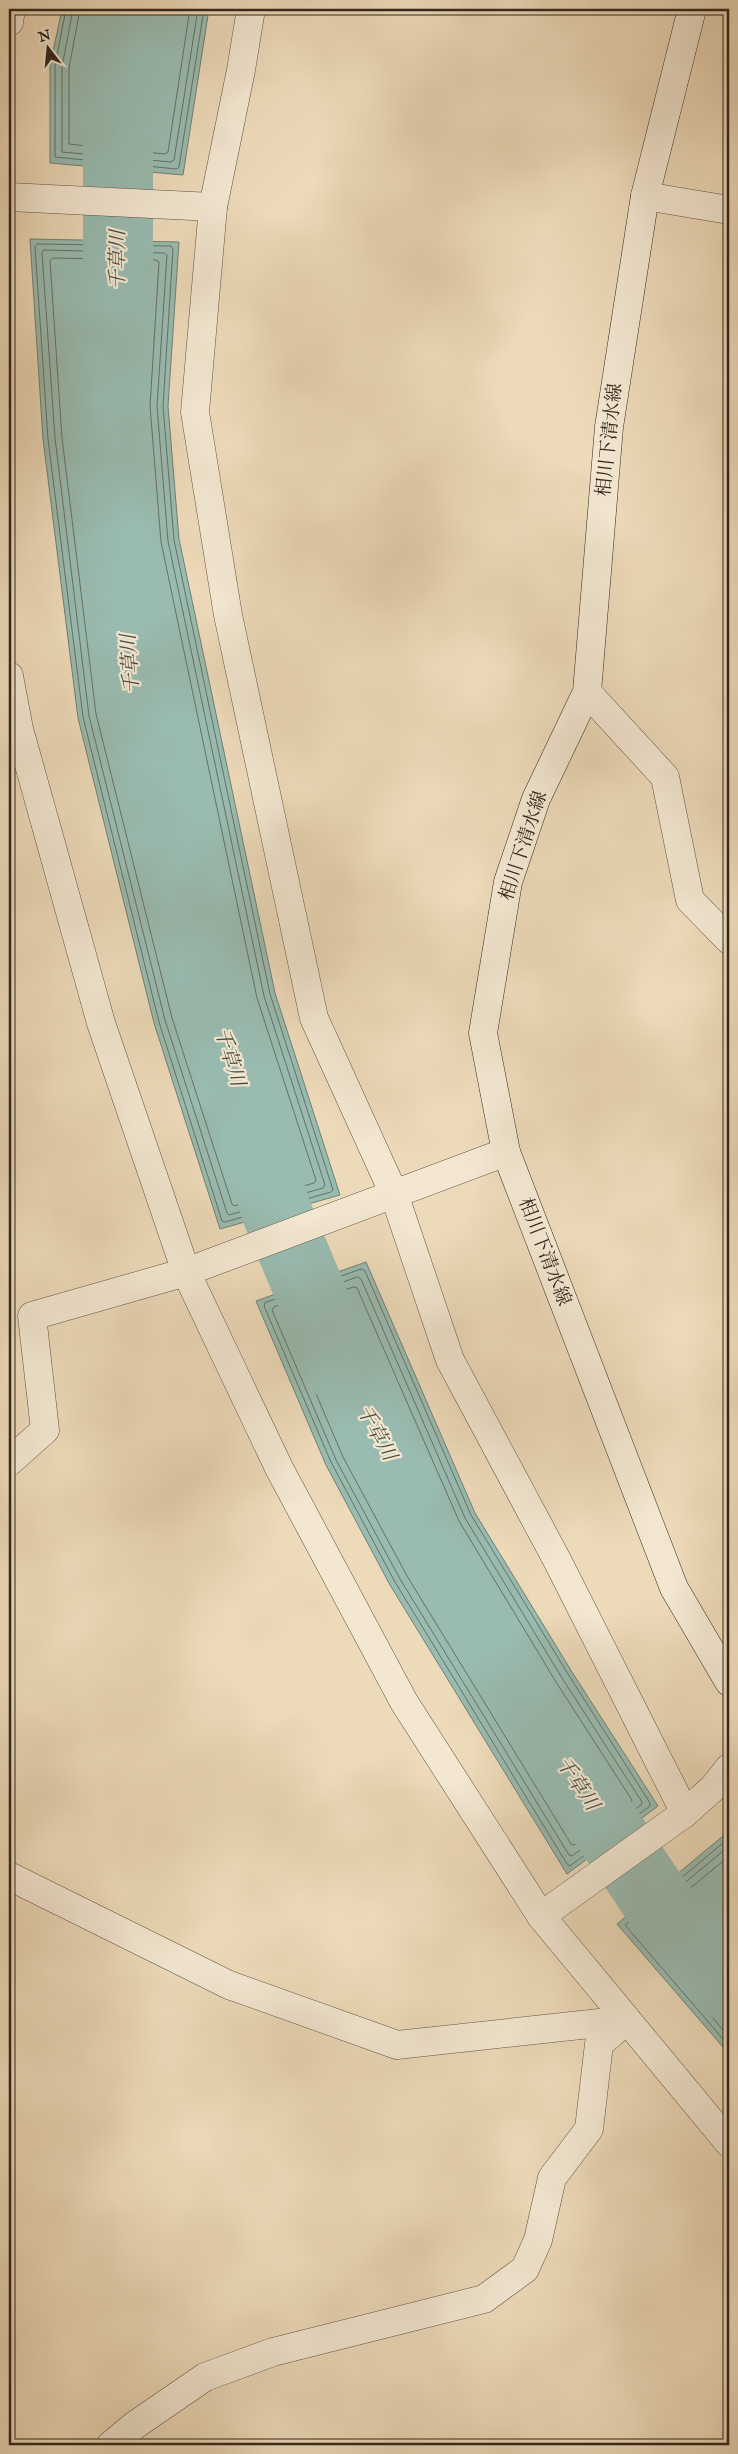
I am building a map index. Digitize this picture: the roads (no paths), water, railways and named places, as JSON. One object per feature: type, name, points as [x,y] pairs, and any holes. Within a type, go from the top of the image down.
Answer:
[{"type":"street","points":[[9,22],[11,9]]},
{"type":"street","points":[[251,9],[241,70],[213,207],[195,412],[228,615],[314,1018],[394,1194],[450,1360],[557,1560],[685,1813]]},
{"type":"street","name":"相川下清水線","points":[[692,9],[645,196],[609,427],[587,692],[536,799],[508,882],[483,1033],[506,1152],[674,1588],[729,1682]]},
{"type":"street","points":[[645,196],[729,210]]},
{"type":"street","points":[[9,197],[213,207]]},
{"type":"street","points":[[9,676],[19,728],[101,1023],[186,1272],[279,1468],[404,1702],[542,1916],[729,2143]]},
{"type":"street","points":[[587,692],[665,777],[690,900],[729,940]]},
{"type":"street","points":[[9,1462],[45,1430],[32,1316],[186,1272],[506,1152]]},
{"type":"street","points":[[542,1916],[685,1813],[721,1778]]},
{"type":"street","points":[[9,1876],[229,1984],[397,2045],[627,2020]]},
{"type":"street","points":[[111,2445],[134,2425],[205,2376],[272,2352],[484,2298],[525,2269],[538,2240],[552,2178],[589,2129],[599,2044],[627,2020]]},
{"type":"water","points":[[62,9],[209,9],[183,175],[50,163],[50,66]]},
{"type":"water","points":[[30,239],[179,242],[168,406],[179,539],[275,993],[340,1195],[220,1229],[154,1023],[78,718],[43,439]]},
{"type":"water","points":[[366,1262],[475,1513],[572,1672],[658,1806],[567,1874],[390,1585],[326,1465],[256,1301]]},
{"type":"water","points":[[729,1831],[729,2054],[617,1924]]},
{"type":"waterway","name":"千草川","points":[[118,336],[118,124],[143,9]]},
{"type":"waterway","name":"千草川","points":[[248,1119],[277,1213],[344,1373]]},
{"type":"waterway","name":"千草川","points":[[561,1760],[656,1900],[729,1987]]}]
